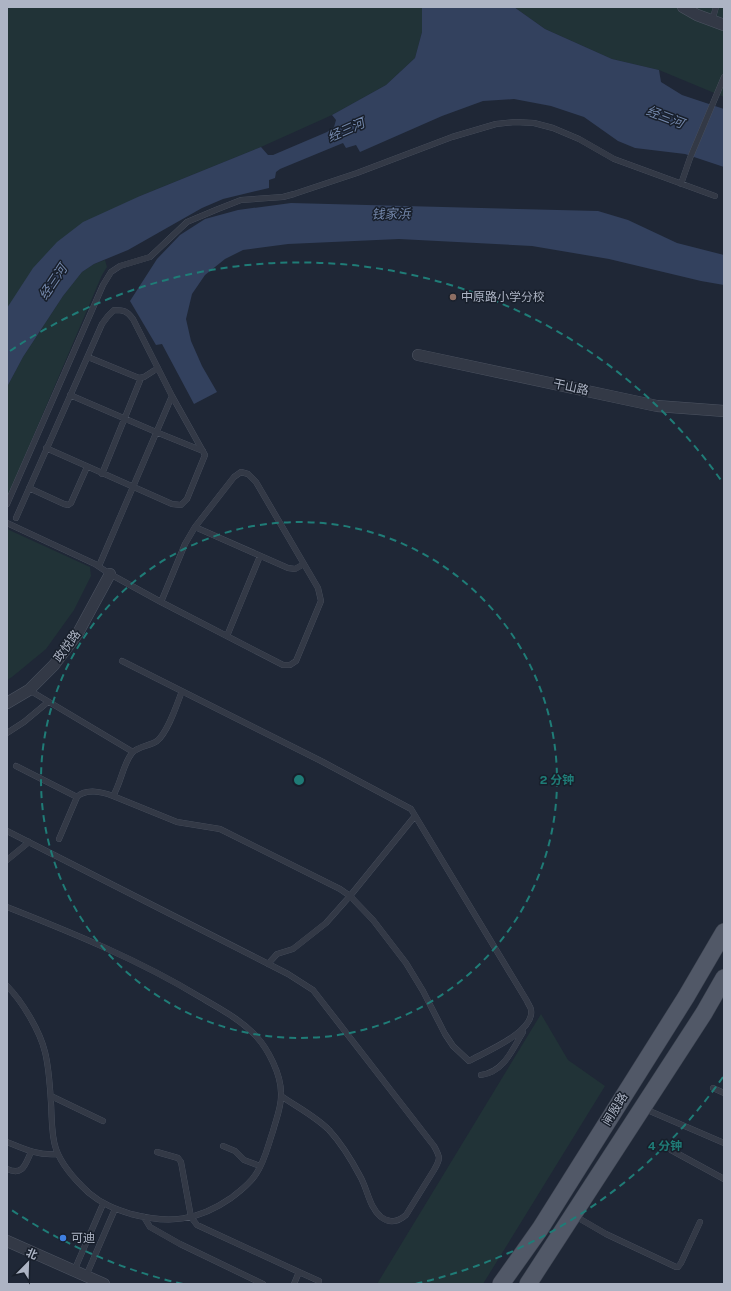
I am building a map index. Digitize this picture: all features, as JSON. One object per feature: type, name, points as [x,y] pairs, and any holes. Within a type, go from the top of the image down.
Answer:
[{"type":"main road","name":"闸殷路","points":[[501,1284],[544,1222],[686,997],[724,932]]},
{"type":"main road","name":"闸殷路","points":[[528,1284],[643,1108],[723,981]]},
{"type":"street","points":[[683,7],[697,15],[724,25]]},
{"type":"street","name":"干山路","points":[[418,355],[657,406],[724,411]]},
{"type":"street","name":"政悦路","points":[[7,703],[29,690],[54,665],[78,633],[110,574]]},
{"type":"street","points":[[7,1241],[94,1281]]},
{"type":"lane","points":[[712,21],[716,7]]},
{"type":"lane","points":[[681,184],[690,158],[724,77]]},
{"type":"lane","points":[[7,504],[102,285],[111,272],[120,266],[150,257],[188,222],[198,217],[241,200],[283,197],[294,194],[357,173],[452,137],[496,124],[515,122],[534,123],[553,128],[614,158],[715,196]]},
{"type":"lane","points":[[16,518],[46,448],[102,324],[114,310],[128,312],[133,319],[172,396],[205,455],[187,499],[181,505],[172,504],[46,448]]},
{"type":"lane","points":[[88,357],[141,378]]},
{"type":"lane","points":[[102,474],[141,378],[158,368]]},
{"type":"lane","points":[[70,395],[203,451]]},
{"type":"lane","points":[[99,566],[172,396]]},
{"type":"lane","points":[[29,488],[68,505],[71,503],[87,467]]},
{"type":"lane","points":[[7,523],[99,566],[110,574],[161,602],[283,665],[290,665],[296,662],[321,601],[318,588],[256,482],[248,474],[241,472],[234,477],[195,527],[185,544],[161,602]]},
{"type":"lane","points":[[195,527],[288,568],[295,569],[304,564]]},
{"type":"lane","points":[[227,636],[260,556]]},
{"type":"lane","points":[[122,661],[182,690],[407,807],[415,816],[531,1010],[528,1023],[508,1058],[494,1071],[481,1075]]},
{"type":"lane","points":[[29,690],[133,752]]},
{"type":"lane","points":[[113,796],[119,786],[126,764],[133,752],[156,742],[163,735],[182,690]]},
{"type":"lane","points":[[7,733],[24,722],[48,702]]},
{"type":"lane","points":[[16,766],[77,797]]},
{"type":"lane","points":[[59,839],[77,797],[80,794],[95,792],[103,792],[177,822],[220,829],[340,889],[350,896],[373,920],[406,963],[423,991],[445,1034],[453,1046],[469,1061],[518,1034],[528,1023]]},
{"type":"lane","points":[[268,964],[277,954],[293,949],[326,923],[415,816]]},
{"type":"lane","points":[[7,831],[268,964],[306,984],[313,990],[434,1146],[439,1156],[439,1162],[406,1215],[395,1222],[388,1221],[376,1213],[361,1178],[329,1130],[308,1113],[281,1096]]},
{"type":"lane","points":[[7,860],[29,842]]},
{"type":"lane","points":[[7,907],[72,932],[164,976],[240,1022],[256,1036],[271,1056],[277,1073],[281,1092],[280,1109],[268,1146],[256,1175],[242,1190],[217,1208],[191,1217],[165,1220],[144,1217],[103,1204],[76,1180],[60,1159],[55,1147],[51,1096],[45,1050],[27,1012],[7,986]]},
{"type":"lane","points":[[713,1088],[724,1093]]},
{"type":"lane","points":[[51,1096],[103,1121]]},
{"type":"lane","points":[[643,1108],[724,1143]]},
{"type":"lane","points":[[7,1142],[31,1152],[47,1155],[58,1154]]},
{"type":"lane","points":[[223,1146],[235,1151],[244,1160],[260,1166]]},
{"type":"lane","points":[[671,1150],[724,1178]]},
{"type":"lane","points":[[7,1169],[14,1172],[20,1171],[25,1165],[31,1152]]},
{"type":"lane","points":[[157,1152],[178,1158],[181,1162],[191,1217],[197,1225],[319,1282]]},
{"type":"lane","points":[[74,1271],[103,1204]]},
{"type":"lane","points":[[94,1281],[116,1209]]},
{"type":"lane","points":[[573,1215],[606,1234],[676,1267],[678,1267],[681,1263],[700,1222]]},
{"type":"lane","points":[[144,1217],[150,1227],[180,1244],[263,1284]]},
{"type":"lane","points":[[294,1284],[299,1272]]},
{"type":"shaded area","points":[[7,7],[422,7],[422,32],[415,58],[386,85],[332,115],[261,147],[140,196],[7,308]]},
{"type":"shaded area","points":[[514,7],[724,7],[724,97],[659,70],[612,59],[545,29]]},
{"type":"shaded area","points":[[105,260],[107,267],[102,275],[7,498],[7,387],[23,357],[63,296],[82,272],[94,264]]},
{"type":"shaded area","points":[[7,529],[90,567],[91,576],[74,610],[46,649],[7,680]]},
{"type":"shaded area","points":[[541,1014],[568,1060],[605,1086],[483,1284],[377,1284]]},
{"type":"water","name":"经三河","points":[[422,7],[514,7],[545,29],[612,59],[659,70],[661,82],[682,95],[724,109],[724,167],[685,154],[635,148],[618,141],[584,117],[551,106],[514,99],[483,101],[442,116],[360,152],[356,145],[346,148],[343,143],[280,169],[276,172],[275,178],[269,180],[269,188],[223,199],[202,208],[128,250],[94,264],[82,272],[63,296],[23,357],[7,387],[7,308],[33,268],[57,242],[83,222],[140,196],[261,147],[268,155],[273,155],[327,132],[334,127],[336,120],[332,115],[386,85],[415,58],[422,32]]},
{"type":"water","name":"钱家浜","points":[[291,203],[598,211],[628,220],[677,243],[724,255],[724,285],[609,259],[532,246],[399,239],[288,244],[243,250],[225,259],[205,275],[192,294],[186,319],[191,341],[202,366],[217,392],[194,404],[162,344],[156,345],[130,301],[157,259],[180,235],[205,219],[238,210]]},
{"type":"place","name":"中原路小学分校","points":[[453,297]]},
{"type":"place","name":"可迪","points":[[63,1238]]}]
